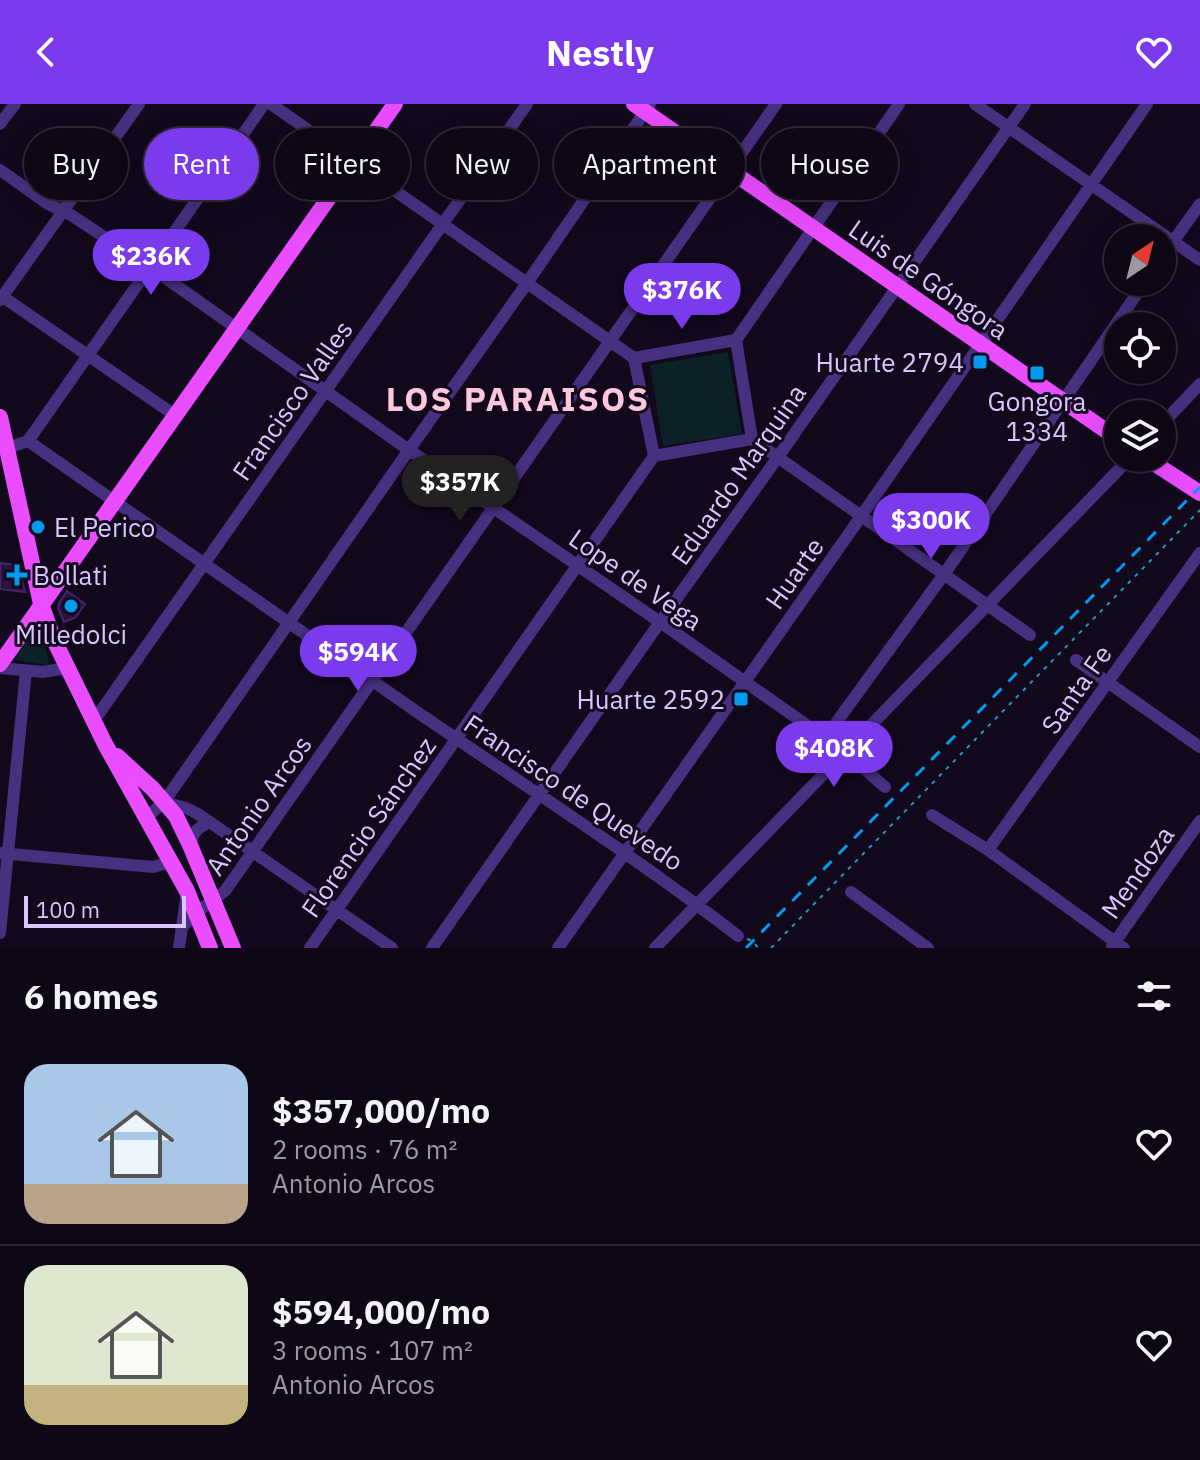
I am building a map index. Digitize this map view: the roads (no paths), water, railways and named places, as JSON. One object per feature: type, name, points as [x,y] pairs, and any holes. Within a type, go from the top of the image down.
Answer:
[{"type":"main road","points":[[378,128],[395,104]]},
{"type":"main road","name":"Luis de Góngora","points":[[643,107],[672,128]]},
{"type":"main road","name":"Luis de Góngora","points":[[745,180],[1104,429]]},
{"type":"main road","points":[[0,666],[327,200]]},
{"type":"main road","points":[[0,417],[7,448],[8,488],[54,640],[93,722],[187,891],[210,948]]},
{"type":"main road","points":[[1168,472],[1200,493]]},
{"type":"main road","points":[[105,744],[153,789],[176,816],[233,948]]},
{"type":"street","points":[[0,124],[15,104]]},
{"type":"street","points":[[139,104],[2,298],[176,416]]},
{"type":"street","points":[[7,448],[28,441],[264,104]]},
{"type":"street","points":[[271,104],[306,128]]},
{"type":"street","name":"Francisco Valles","points":[[93,722],[527,104]]},
{"type":"street","name":"Antonio Arcos","points":[[745,148],[776,104]]},
{"type":"street","points":[[752,439],[736,340],[899,104]]},
{"type":"street","points":[[975,104],[1148,224]]},
{"type":"street","name":"Eduardo Marquina","points":[[432,948],[1025,104]]},
{"type":"street","name":"Huarte","points":[[558,948],[1147,104]]},
{"type":"street","points":[[147,817],[164,802],[527,283],[643,107]]},
{"type":"street","name":"Lope de Vega","points":[[0,170],[48,204],[150,267],[745,681],[845,752],[885,787]]},
{"type":"street","points":[[409,200],[634,358],[736,340]]},
{"type":"street","name":"Antonio Arcos","points":[[181,928],[225,891],[708,200]]},
{"type":"street","points":[[1176,237],[1200,204]]},
{"type":"street","points":[[1176,243],[1200,260]]},
{"type":"street","points":[[825,738],[945,573],[1135,296]]},
{"type":"street","points":[[634,358],[654,456],[752,439],[1030,635]]},
{"type":"street","points":[[1176,409],[1200,384]]},
{"type":"street","name":"Francisco de Quevedo","points":[[28,441],[624,853],[738,936]]},
{"type":"street","name":"Florencio Sánchez","points":[[310,948],[654,456]]},
{"type":"street","points":[[655,948],[1116,472]]},
{"type":"street","name":"Santa Fe","points":[[988,850],[1200,553]]},
{"type":"street","points":[[1076,660],[1200,747]]},
{"type":"street","points":[[0,666],[43,672],[66,668]]},
{"type":"street","points":[[0,933],[4,854],[26,671]]},
{"type":"street","points":[[164,802],[186,808],[210,822],[392,948]]},
{"type":"street","points":[[932,815],[988,850],[1116,946]]},
{"type":"street","name":"Mendoza","points":[[1116,946],[1200,821]]},
{"type":"street","points":[[190,845],[198,827],[210,822]]},
{"type":"street","points":[[4,854],[153,867],[171,862]]},
{"type":"street","points":[[179,948],[187,891]]},
{"type":"street","points":[[851,892],[928,948]]},
{"type":"railway","points":[[746,948],[1200,487]]},
{"type":"place","name":"Huarte 2794","points":[[980,362]]},
{"type":"place","name":"Gongora 1334","points":[[1037,373]]},
{"type":"place","name":"El Perico","points":[[38,527]]},
{"type":"place","name":"Bollati","points":[[17,575]]},
{"type":"place","name":"Milledolci","points":[[71,606]]},
{"type":"place","name":"Huarte 2592","points":[[741,699]]},
{"type":"district","name":"LOS PARAISOS","points":[[518,398]]}]
